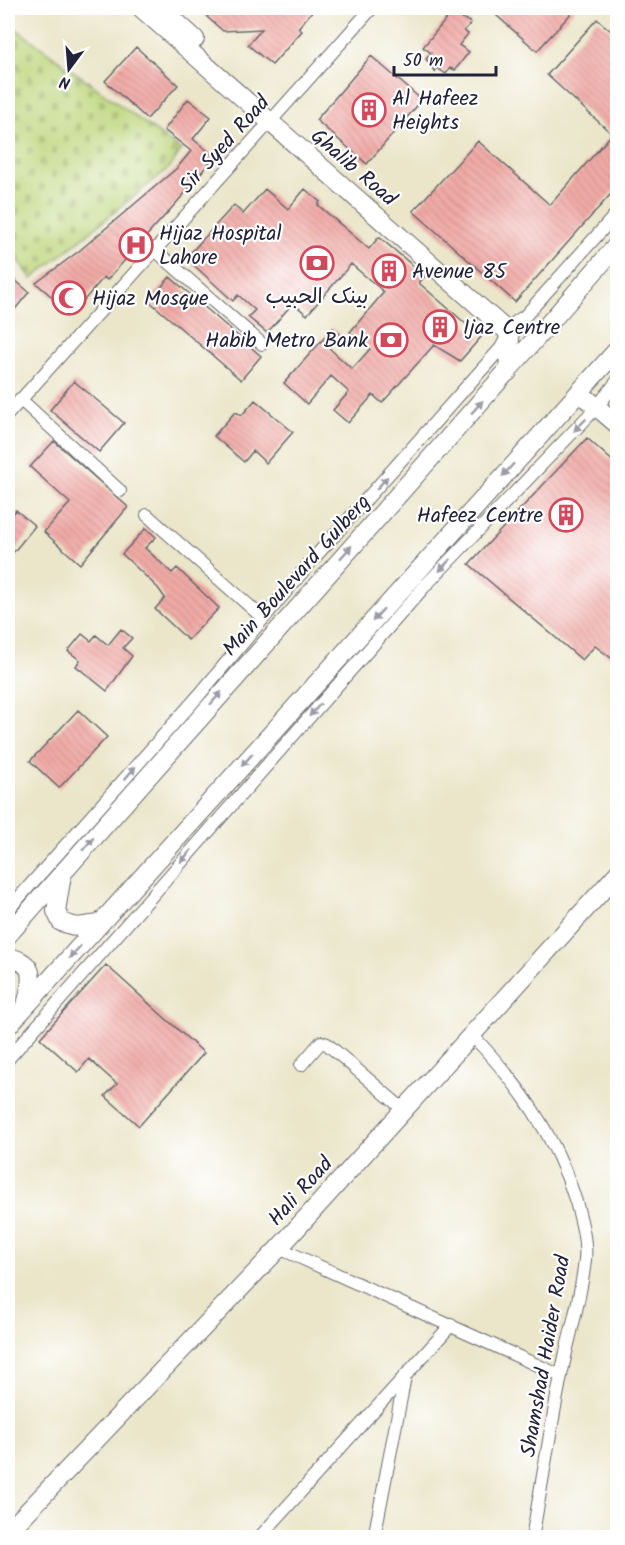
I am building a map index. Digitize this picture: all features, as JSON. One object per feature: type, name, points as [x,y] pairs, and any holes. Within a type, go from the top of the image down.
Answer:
[{"type":"main road","name":"Ghalib Road","points":[[141,8],[274,117],[510,326]]},
{"type":"main road","name":"Ghalib Road","points":[[161,8],[274,117]]},
{"type":"main road","name":"Main Boulevard Gulberg","points":[[8,935],[276,630],[508,372],[618,244]]},
{"type":"main road","points":[[508,372],[510,326]]},
{"type":"main road","points":[[8,1026],[618,349]]},
{"type":"main road","points":[[579,392],[618,425]]},
{"type":"main road","points":[[63,872],[56,910],[61,922],[77,927],[99,924]]},
{"type":"main road","name":"Hali Road","points":[[8,1532],[279,1248],[618,873]]},
{"type":"main road","points":[[8,957],[21,959],[27,965],[31,978],[26,1006]]},
{"type":"street","name":"Sir Syed Road","points":[[8,414],[372,8]]},
{"type":"street","points":[[8,910],[192,703],[263,618],[501,348],[510,326],[525,316],[618,212]]},
{"type":"street","points":[[155,250],[262,345]]},
{"type":"street","points":[[8,1059],[424,587],[597,408],[618,380]]},
{"type":"street","points":[[20,399],[120,491]]},
{"type":"street","points":[[147,515],[263,618]]},
{"type":"street","name":"Shamshad Haider Road","points":[[471,1034],[506,1070],[540,1118],[566,1169],[582,1223],[585,1258],[580,1293],[561,1376],[532,1538]]},
{"type":"street","points":[[301,1065],[315,1046],[321,1042],[327,1044],[404,1110]]},
{"type":"street","points":[[279,1248],[561,1376]]},
{"type":"street","points":[[259,1538],[451,1325]]},
{"type":"street","points":[[374,1538],[405,1376]]},
{"type":"green space","points":[[8,23],[181,150],[170,167],[32,279],[8,245]]},
{"type":"building","points":[[215,8],[315,8],[298,28],[302,31],[272,65],[248,45],[262,29],[223,31],[207,17]]},
{"type":"building","points":[[488,8],[576,8],[537,51]]},
{"type":"building","points":[[452,12],[471,23],[464,31],[468,34],[459,45],[469,52],[455,70],[450,68],[446,74],[437,68],[435,72],[426,59],[431,53],[423,47]]},
{"type":"building","points":[[597,19],[618,37],[618,186],[515,302],[413,211],[478,141],[550,205],[612,134],[547,75]]},
{"type":"building","points":[[136,47],[178,85],[147,119],[105,81]]},
{"type":"building","name":"Al Hafeez Heights","points":[[371,56],[422,100],[367,164],[316,120]]},
{"type":"building","points":[[188,99],[211,117],[193,139],[214,156],[187,191],[107,280],[104,277],[72,314],[36,283],[79,251],[177,168],[191,151],[164,130]]},
{"type":"building","points":[[265,189],[288,209],[305,189],[320,202],[318,205],[369,249],[379,237],[425,276],[419,283],[481,337],[460,361],[434,345],[382,403],[373,395],[348,423],[333,410],[349,392],[331,376],[307,404],[284,383],[333,328],[341,335],[329,348],[352,369],[370,349],[350,332],[384,292],[351,264],[307,315],[293,303],[267,333],[248,317],[255,310],[238,295],[233,301],[186,258],[234,205],[243,214]]},
{"type":"building","points":[[8,274],[29,292],[8,318]]},
{"type":"building","points":[[170,277],[261,356],[241,380],[149,301]]},
{"type":"building","points":[[74,381],[124,423],[99,452],[50,410]]},
{"type":"building","points":[[255,400],[293,432],[266,463],[253,451],[244,462],[214,436],[235,412],[242,415]]},
{"type":"building","name":"Hafeez Centre","points":[[587,438],[618,466],[618,663],[595,646],[582,660],[469,564]]},
{"type":"building","points":[[54,441],[128,507],[80,564],[44,532],[70,503],[30,467]]},
{"type":"building","points":[[16,510],[35,526],[8,559],[8,520]]},
{"type":"building","points":[[146,528],[156,537],[145,548],[172,573],[177,568],[219,608],[188,640],[155,609],[165,598],[158,588],[122,554]]},
{"type":"building","points":[[121,629],[132,638],[123,648],[132,656],[107,691],[76,666],[80,660],[68,651],[82,634],[91,641],[96,635],[108,645]]},
{"type":"building","points":[[78,710],[107,737],[59,788],[30,761]]},
{"type":"building","points":[[106,965],[204,1053],[139,1126],[105,1096],[117,1084],[89,1059],[78,1072],[40,1038]]},
{"type":"place","name":"Al Hafeez Heights","points":[[369,110]]},
{"type":"place","name":"Hijaz Hospital Lahore","points":[[136,245]]},
{"type":"place","name":"بينک الحبيب","points":[[317,263]]},
{"type":"place","name":"Avenue 85","points":[[389,271]]},
{"type":"place","name":"Hijaz Mosque","points":[[69,298]]},
{"type":"place","name":"Ijaz Centre","points":[[440,327]]},
{"type":"place","name":"Habib Metro Bank","points":[[391,340]]},
{"type":"place","name":"Hafeez Centre","points":[[566,515]]}]
